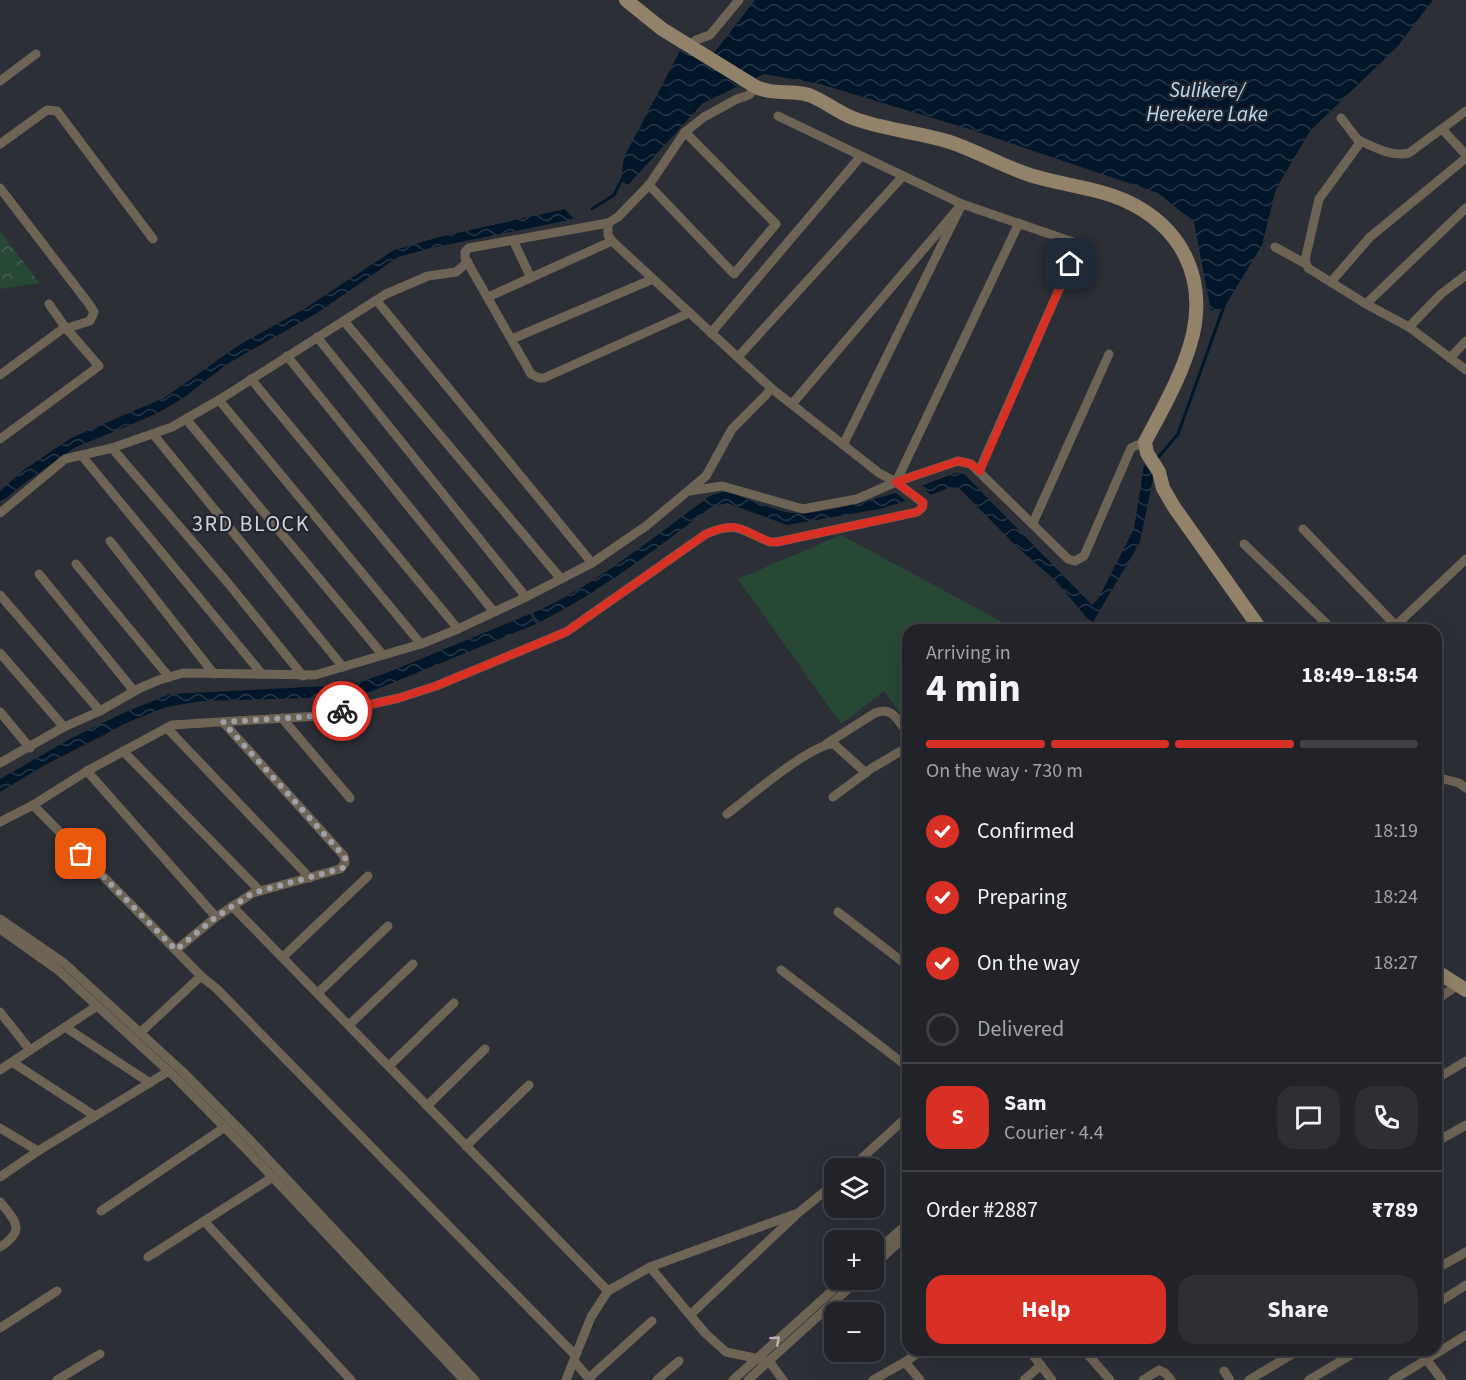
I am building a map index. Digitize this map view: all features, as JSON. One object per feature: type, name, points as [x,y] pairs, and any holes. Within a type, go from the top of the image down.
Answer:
[{"type":"street","points":[[626,0],[662,29],[753,86],[770,93],[798,93],[810,96],[863,122],[936,138],[963,146],[1023,173],[1104,193],[1126,201],[1169,231],[1182,247],[1191,271],[1195,300],[1194,333],[1183,365],[1145,442],[1147,452],[1159,472],[1163,488],[1174,507],[1257,624]]},
{"type":"street","points":[[692,48],[696,40],[710,35],[740,0]]},
{"type":"street","points":[[0,81],[36,54]]},
{"type":"street","points":[[689,313],[541,379],[531,374],[465,255],[470,248],[608,223],[618,217],[649,185],[685,132],[704,117],[749,95],[753,86]]},
{"type":"street","points":[[0,144],[42,112],[52,109],[57,111],[153,239]]},
{"type":"street","points":[[1341,118],[1358,140],[1382,151],[1402,155],[1409,153],[1466,111]]},
{"type":"street","points":[[778,116],[962,204],[1079,244],[980,471]]},
{"type":"street","points":[[1331,282],[1370,237],[1466,157],[1442,129]]},
{"type":"street","points":[[649,185],[734,274],[776,224],[685,132]]},
{"type":"street","points":[[1306,264],[1319,199],[1359,144],[1358,140]]},
{"type":"street","points":[[711,333],[861,156]]},
{"type":"street","points":[[738,357],[903,176]]},
{"type":"street","points":[[0,188],[92,307],[93,317],[90,321],[65,327],[0,375]]},
{"type":"street","points":[[792,404],[962,204]]},
{"type":"street","points":[[843,445],[962,204]]},
{"type":"street","points":[[1366,304],[1466,208]]},
{"type":"street","points":[[0,822],[172,725],[319,716],[399,698],[436,686],[566,632],[706,534],[717,530],[733,526],[770,542],[777,542],[917,512],[922,508],[923,502],[896,482],[879,473],[771,388],[612,241],[608,235],[608,223]]},
{"type":"street","points":[[896,482],[1019,224]]},
{"type":"street","points":[[513,240],[531,278]]},
{"type":"street","points":[[488,297],[612,241]]},
{"type":"street","points":[[1275,247],[1306,264],[1310,270],[1366,304],[1409,327],[1466,370]]},
{"type":"street","points":[[0,513],[65,459],[112,448],[153,434],[186,419],[386,294],[428,276],[456,272],[468,262]]},
{"type":"street","points":[[1409,327],[1441,294],[1466,275]]},
{"type":"street","points":[[512,339],[653,279]]},
{"type":"street","points":[[377,301],[592,563]]},
{"type":"street","points":[[0,439],[99,366],[65,327],[49,304]]},
{"type":"street","points":[[344,321],[561,579]]},
{"type":"street","points":[[317,337],[526,597]]},
{"type":"street","points":[[1450,358],[1466,341]]},
{"type":"street","points":[[1033,523],[1109,354]]},
{"type":"street","points":[[287,356],[494,612]]},
{"type":"street","points":[[251,379],[458,629]]},
{"type":"street","points":[[0,763],[134,691],[169,677],[183,673],[315,675],[421,644],[526,597],[592,563],[646,526],[706,476],[732,429],[771,388]]},
{"type":"street","points":[[219,400],[421,644]]},
{"type":"street","points":[[186,419],[382,654]]},
{"type":"street","points":[[153,434],[343,666]]},
{"type":"street","points":[[687,492],[722,486],[803,509],[857,499],[896,482],[958,461],[971,464],[980,471],[1068,558],[1075,561],[1082,558],[1131,448],[1137,446],[1147,452]]},
{"type":"street","points":[[112,448],[228,583],[303,676]]},
{"type":"street","points":[[82,456],[262,674]]},
{"type":"street","points":[[1303,529],[1392,624]]},
{"type":"street","points":[[110,541],[214,674]]},
{"type":"street","points":[[1244,544],[1327,624]]},
{"type":"street","points":[[1400,624],[1466,559]]},
{"type":"street","points":[[76,564],[169,677]]},
{"type":"street","points":[[39,574],[134,691]]},
{"type":"street","points":[[0,595],[100,711]]},
{"type":"street","points":[[0,653],[64,727]]},
{"type":"street","points":[[727,814],[785,769],[875,713],[883,710],[891,711],[902,726]]},
{"type":"street","points":[[0,712],[30,748]]},
{"type":"street","points":[[282,718],[350,798]]},
{"type":"street","points":[[176,950],[216,917],[260,891],[343,868],[346,860],[223,722]]},
{"type":"street","points":[[167,728],[310,878]]},
{"type":"street","points":[[826,744],[834,744],[866,773]]},
{"type":"street","points":[[123,751],[260,891]]},
{"type":"street","points":[[832,797],[902,751]]},
{"type":"street","points":[[87,771],[216,917]]},
{"type":"street","points":[[1442,779],[1459,783],[1466,788]]},
{"type":"street","points":[[33,805],[201,976],[217,989],[575,1358],[589,1379],[652,1321]]},
{"type":"street","points":[[283,957],[368,876]]},
{"type":"street","points":[[232,906],[608,1292]]},
{"type":"street","points":[[837,912],[902,961]]},
{"type":"street","points":[[0,919],[64,963],[183,1072],[476,1380]]},
{"type":"street","points":[[318,993],[388,926]]},
{"type":"street","points":[[0,929],[58,970],[169,1071],[273,1177],[464,1380]]},
{"type":"street","points":[[349,1025],[413,964]]},
{"type":"street","points":[[780,970],[902,1062]]},
{"type":"street","points":[[1442,975],[1462,987]]},
{"type":"street","points":[[140,1033],[201,976]]},
{"type":"street","points":[[1442,997],[1462,987]]},
{"type":"street","points":[[389,1066],[453,1003]]},
{"type":"street","points":[[0,1070],[98,1006]]},
{"type":"street","points":[[0,1012],[30,1050]]},
{"type":"street","points":[[65,1027],[150,1083]]},
{"type":"street","points":[[427,1106],[485,1049]]},
{"type":"street","points":[[1442,1075],[1466,1061]]},
{"type":"street","points":[[12,1062],[95,1116]]},
{"type":"street","points":[[0,1177],[38,1151],[169,1071]]},
{"type":"street","points":[[466,1146],[529,1085]]},
{"type":"street","points":[[862,1158],[902,1121]]},
{"type":"street","points":[[1442,1139],[1466,1125]]},
{"type":"street","points":[[101,1211],[225,1127]]},
{"type":"street","points":[[0,1128],[38,1151]]},
{"type":"street","points":[[148,1257],[273,1177]]},
{"type":"street","points":[[690,1315],[798,1213],[824,1192]]},
{"type":"street","points":[[0,1202],[15,1219],[17,1231],[13,1239],[0,1247]]},
{"type":"street","points":[[566,1380],[591,1317],[608,1292],[650,1267],[798,1213]]},
{"type":"street","points":[[204,1221],[351,1380]]},
{"type":"street","points":[[884,1244],[902,1228]]},
{"type":"street","points":[[884,1256],[902,1239]]},
{"type":"street","points":[[1442,1266],[1466,1252]]},
{"type":"street","points":[[650,1267],[705,1333],[726,1352],[769,1361],[783,1380]]},
{"type":"street","points":[[1442,1300],[1466,1285]]},
{"type":"street","points":[[733,1380],[833,1290]]},
{"type":"street","points":[[748,1380],[847,1290]]},
{"type":"street","points":[[0,1328],[57,1291]]},
{"type":"street","points":[[1442,1351],[1465,1336]]},
{"type":"street","points":[[57,1380],[100,1354]]},
{"type":"street","points":[[873,1380],[914,1356]]},
{"type":"street","points":[[1034,1356],[1052,1380]]},
{"type":"street","points":[[1089,1356],[1110,1380]]},
{"type":"street","points":[[1249,1380],[1289,1356]]},
{"type":"street","points":[[1309,1380],[1349,1356]]},
{"type":"street","points":[[1393,1380],[1433,1356]]},
{"type":"street","points":[[1427,1360],[1442,1380]]},
{"type":"street","points":[[657,1380],[679,1361]]},
{"type":"street","points":[[905,1362],[920,1380]]},
{"type":"street","points":[[1024,1380],[1041,1365]]},
{"type":"street","points":[[1143,1380],[1159,1370],[1171,1380]]},
{"type":"street","points":[[1224,1371],[1230,1380]]},
{"type":"green space","points":[[0,231],[39,283],[0,289]]},
{"type":"green space","points":[[841,535],[1006,624],[902,624],[902,715],[884,691],[841,724],[738,579]]},
{"type":"water","name":"Sulikere/ Herekere Lake","points":[[755,0],[1433,0],[1397,47],[1310,131],[1276,189],[1262,245],[1224,308],[1211,311],[1194,222],[1158,193],[966,128],[820,84],[764,74],[703,103],[628,185],[621,181],[624,157],[681,49],[710,58]]},
{"type":"water","points":[[565,209],[574,219],[398,257],[317,313],[227,364],[182,399],[156,414],[74,448],[0,503],[0,491],[25,469],[71,438],[164,398],[239,345],[304,309],[394,250],[443,236]]},
{"type":"water","points":[[1144,465],[1154,474],[1140,542],[1092,624],[1056,581],[1017,547],[959,488],[951,487],[931,495],[921,486],[955,473],[964,474],[1092,605],[1098,599],[1134,529]]},
{"type":"water","points":[[726,491],[767,507],[792,513],[829,510],[896,493],[906,501],[880,509],[787,525],[727,503],[711,507],[605,584],[538,623],[533,613],[580,589],[646,544],[710,496]]},
{"type":"water","points":[[530,614],[536,624],[370,692],[312,698],[202,701],[166,707],[131,721],[43,766],[0,792],[0,779],[70,739],[121,714],[170,694],[356,683],[384,674]]},
{"type":"waterway","points":[[592,209],[614,195],[622,179]]},
{"type":"waterway","points":[[1156,460],[1178,434],[1224,306]]},
{"type":"way so far","points":[[81,854],[176,950],[216,917],[253,893],[343,868],[346,860],[344,856],[223,722],[319,716],[342,711]]},
{"type":"district","name":"3RD BLOCK","points":[[251,524]]},
{"type":"route","points":[[342,711],[399,698],[436,686],[566,632],[706,534],[725,527],[740,528],[770,542],[777,542],[917,512],[922,508],[923,502],[896,482],[958,461],[971,464],[980,471],[1070,264]]}]
